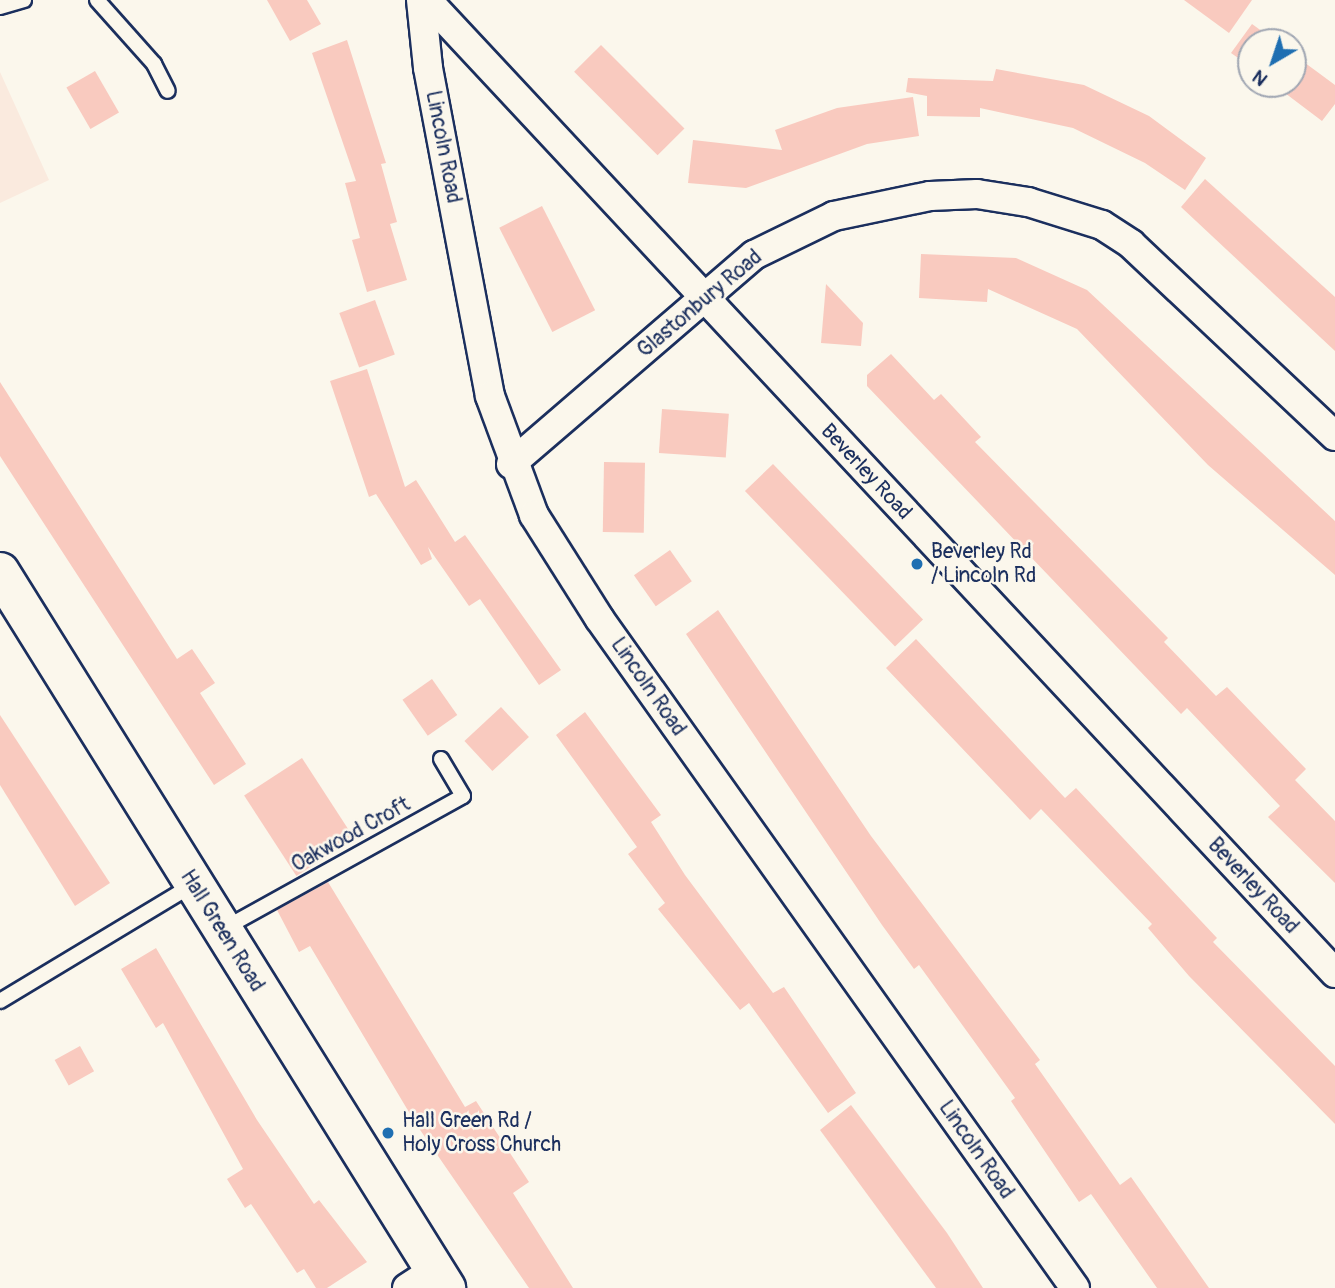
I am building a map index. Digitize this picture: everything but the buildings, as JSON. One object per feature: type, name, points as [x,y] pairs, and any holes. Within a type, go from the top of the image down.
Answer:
[{"type":"street","name":"Lincoln Road","points":[[421,0],[428,68],[490,396],[512,464],[534,516],[599,618],[1074,1288]]},
{"type":"street","name":"Beverley Road","points":[[427,0],[1335,972]]},
{"type":"street","name":"Glastonbury Road","points":[[512,464],[702,296],[788,234],[834,216],[930,196],[977,194],[1028,202],[1102,225],[1131,244],[1335,436]]},
{"type":"street","name":"Hall Green Road","points":[[0,572],[221,930],[430,1282]]},
{"type":"lane","points":[[0,7],[24,0]]},
{"type":"lane","points":[[97,0],[154,64],[168,91]]},
{"type":"lane","name":"Oakwood Croft","points":[[221,930],[463,796],[441,758]]},
{"type":"lane","points":[[0,1001],[193,884]]},
{"type":"shaded area","points":[[0,72],[49,180],[0,203]]},
{"type":"place","name":"Beverley Rd / Lincoln Rd","points":[[917,564]]},
{"type":"place","name":"Hall Green Rd / Holy Cross Church","points":[[388,1133]]}]
